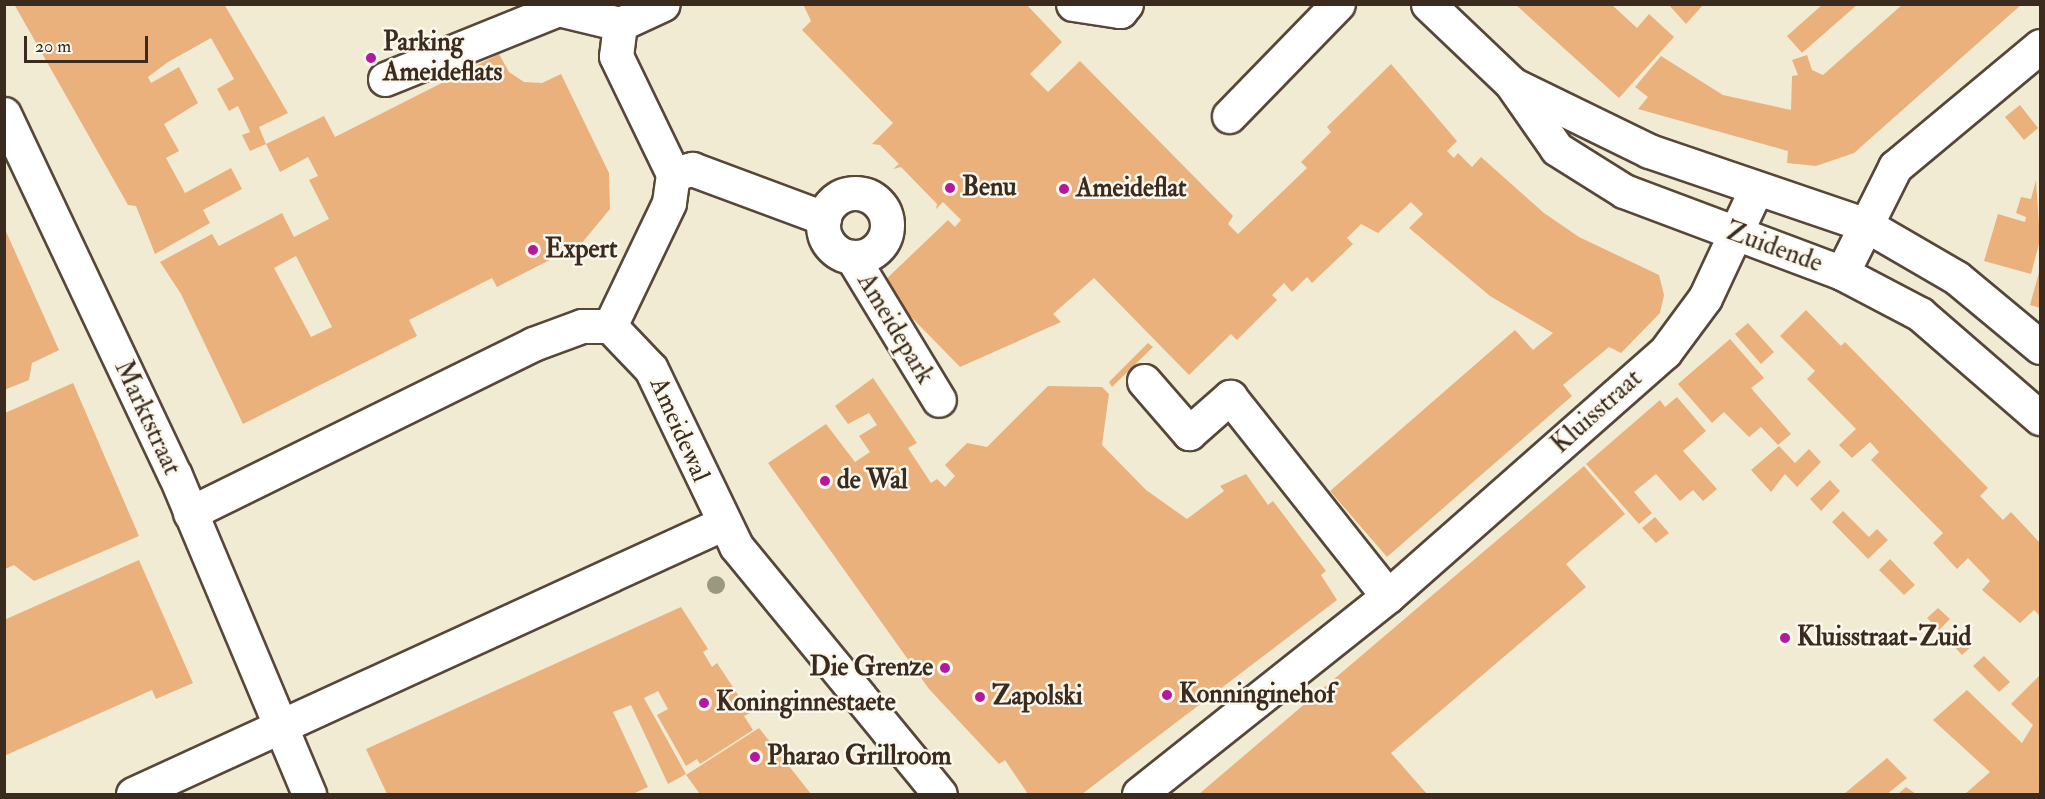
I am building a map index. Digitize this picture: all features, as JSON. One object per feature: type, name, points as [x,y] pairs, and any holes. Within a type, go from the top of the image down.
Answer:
[{"type":"street","points":[[385,79],[558,9],[620,24],[663,4]]},
{"type":"street","points":[[1072,4],[1120,11],[1126,4]]},
{"type":"street","points":[[1229,116],[1338,4]]},
{"type":"street","name":"Zuidende","points":[[1428,4],[1511,83],[1557,149],[1624,191],[1842,273],[1920,314],[2040,418]]},
{"type":"street","points":[[190,513],[533,344],[582,326],[610,326],[669,203],[673,174],[616,56],[620,24]]},
{"type":"street","points":[[1842,273],[1896,167],[2040,45]]},
{"type":"street","name":"Zuidende","points":[[1511,83],[1649,151],[1866,225],[1957,278],[2040,348]]},
{"type":"street","name":"Marktstraat","points":[[4,114],[190,513],[309,795]]},
{"type":"street","points":[[673,174],[692,169],[824,218]]},
{"type":"street","name":"Kluisstraat","points":[[1139,795],[1388,596],[1665,352],[1705,298],[1733,233],[1756,189]]},
{"type":"street","name":"Ameidepark","points":[[852,257],[876,249],[883,240],[883,211],[869,196],[847,194],[824,218],[826,240],[852,257],[939,400]]},
{"type":"street","name":"Ameidewal","points":[[610,326],[651,369],[722,524],[833,671],[940,795]]},
{"type":"street","points":[[1144,381],[1189,433],[1230,397],[1388,596]]},
{"type":"street","points":[[133,795],[722,524]]},
{"type":"building","points":[[14,4],[224,4],[288,113],[259,127],[266,144],[250,151],[242,135],[250,132],[238,106],[229,111],[217,89],[234,79],[211,38],[168,62],[148,77],[151,83],[179,67],[198,103],[164,124],[179,151],[166,158],[185,193],[231,168],[242,189],[203,210],[210,223],[155,254],[136,206],[128,205]]},
{"type":"building","name":"Ameideflat","points":[[803,4],[1026,4],[1062,42],[1030,74],[1048,92],[1080,61],[1233,216],[1228,224],[1238,234],[1307,168],[1301,162],[1331,132],[1327,127],[1391,64],[1457,141],[1447,151],[1454,158],[1458,153],[1472,167],[1481,157],[1544,213],[1579,237],[1659,275],[1664,295],[1660,313],[1621,353],[1609,347],[1563,385],[1572,396],[1387,557],[1330,491],[1515,330],[1533,350],[1553,333],[1490,296],[1409,228],[1423,214],[1411,202],[1378,233],[1361,224],[1347,238],[1353,244],[1312,283],[1307,277],[1292,292],[1284,283],[1272,295],[1277,300],[1237,340],[1231,334],[1189,375],[1094,278],[1053,314],[1061,322],[960,367],[880,285],[948,220],[955,227],[961,220],[943,202],[936,209],[937,204],[901,167],[893,169],[899,164],[880,145],[872,144],[893,123],[802,30],[811,21]]},
{"type":"building","points":[[1515,4],[1611,4],[1637,28],[1649,14],[1674,37],[1619,98]]},
{"type":"building","points":[[1668,4],[1704,4],[1686,24]]},
{"type":"building","points":[[1823,4],[1858,4],[1802,53],[1787,36]]},
{"type":"building","points":[[1903,4],[2022,4],[1854,153],[1816,166],[1787,163],[1788,151],[1638,109],[1648,97],[1635,87],[1661,56],[1723,95],[1791,110],[1792,76],[1798,75],[1792,60],[1807,55],[1812,70],[1823,75]]},
{"type":"building","points":[[499,54],[509,72],[524,82],[542,83],[561,74],[609,173],[610,209],[581,244],[497,287],[492,278],[409,320],[417,336],[243,424],[181,294],[160,262],[212,234],[219,246],[282,213],[294,237],[329,219],[309,180],[318,176],[308,157],[280,172],[266,144],[324,116],[335,137]],"holes":[[[296,256],[332,327],[311,337],[274,268]]]},
{"type":"building","points":[[2020,105],[2038,128],[2024,140],[2005,117]]},
{"type":"building","points":[[2036,180],[2040,240],[2031,274],[1984,261],[1998,214],[2025,222],[2026,217],[2016,213],[2021,197],[2031,199]]},
{"type":"building","points":[[4,227],[59,350],[32,363],[29,380],[4,390]]},
{"type":"building","points":[[2040,269],[2040,308],[2030,305]]},
{"type":"building","points":[[1806,310],[1841,346],[1845,342],[1988,488],[1980,496],[2003,520],[2011,512],[2040,543],[2040,616],[2034,610],[2020,623],[1982,590],[1990,581],[1968,558],[1957,569],[1933,543],[1943,533],[1871,460],[1879,452],[1870,442],[1852,458],[1839,445],[1856,429],[1807,379],[1815,371],[1780,336]]},
{"type":"building","points":[[1748,323],[1774,352],[1761,364],[1735,334]]},
{"type":"building","points":[[1730,339],[1764,378],[1751,388],[1791,434],[1778,445],[1761,427],[1749,437],[1724,412],[1712,423],[1678,384]]},
{"type":"building","points":[[1148,343],[1153,347],[1112,387],[1109,382]]},
{"type":"building","points":[[873,378],[917,443],[908,448],[931,483],[937,479],[945,487],[955,476],[945,465],[967,443],[987,447],[1048,386],[1102,387],[1109,394],[1102,445],[1146,490],[1187,519],[1224,491],[1220,486],[1246,474],[1268,505],[1273,501],[1326,571],[1321,575],[1337,600],[1082,794],[1028,794],[1005,760],[999,764],[929,689],[768,463],[826,424],[855,462],[870,452],[859,436],[877,425],[869,413],[848,424],[835,406]]},
{"type":"building","points":[[73,383],[139,536],[34,581],[14,565],[5,569],[5,413]]},
{"type":"building","points":[[1677,397],[1706,431],[1683,451],[1717,489],[1703,501],[1693,490],[1680,501],[1656,474],[1634,492],[1652,513],[1639,524],[1586,464],[1660,400],[1665,407]]},
{"type":"building","points":[[1779,446],[1795,463],[1809,449],[1821,462],[1797,487],[1785,474],[1771,492],[1751,470]]},
{"type":"building","points":[[1584,466],[1625,514],[1566,564],[1586,587],[1391,753],[1427,794],[1199,794]]},
{"type":"building","points":[[1830,480],[1840,491],[1821,511],[1810,499]]},
{"type":"building","points":[[1843,511],[1869,537],[1877,529],[1888,540],[1868,559],[1832,522]]},
{"type":"building","points":[[1655,517],[1669,533],[1656,543],[1642,528]]},
{"type":"building","points":[[1890,559],[1915,585],[1904,595],[1879,570]]},
{"type":"building","points":[[139,560],[193,683],[156,699],[152,690],[4,756],[4,620]]},
{"type":"building","points":[[681,607],[708,649],[703,652],[712,667],[717,663],[750,713],[744,716],[753,730],[700,764],[697,759],[686,766],[657,715],[668,709],[658,691],[644,698],[686,774],[668,784],[631,705],[613,712],[648,787],[633,794],[387,794],[366,749]]},
{"type":"building","points":[[1938,608],[1950,619],[1939,630],[1927,618]]},
{"type":"building","points":[[1963,633],[1974,644],[1962,655],[1952,644]]},
{"type":"building","points":[[1984,656],[2010,682],[1999,692],[1973,666]]},
{"type":"building","points":[[2040,675],[2040,794],[1965,794],[1990,772],[1933,720],[1967,690],[2022,743],[2033,725],[2011,704]]},
{"type":"building","points":[[759,728],[811,794],[700,794],[686,775]]},
{"type":"building","points":[[1887,758],[1907,778],[1887,794],[1844,794]]},
{"type":"building","points":[[1906,787],[1916,794],[1898,794]]},
{"type":"place","name":"Parking Ameideflats","points":[[371,58]]},
{"type":"place","name":"Benu","points":[[950,188]]},
{"type":"place","name":"Ameideflat","points":[[1064,189]]},
{"type":"place","name":"Expert","points":[[533,250]]},
{"type":"place","name":"de Wal","points":[[825,481]]},
{"type":"place","name":"Kluisstraat-Zuid","points":[[1785,638]]},
{"type":"place","name":"Die Grenze","points":[[945,668]]},
{"type":"place","name":"Konninginehof","points":[[1167,695]]},
{"type":"place","name":"Zapolski","points":[[980,697]]},
{"type":"place","name":"Koninginnestaete","points":[[704,703]]},
{"type":"place","name":"Pharao Grillroom","points":[[755,757]]}]
